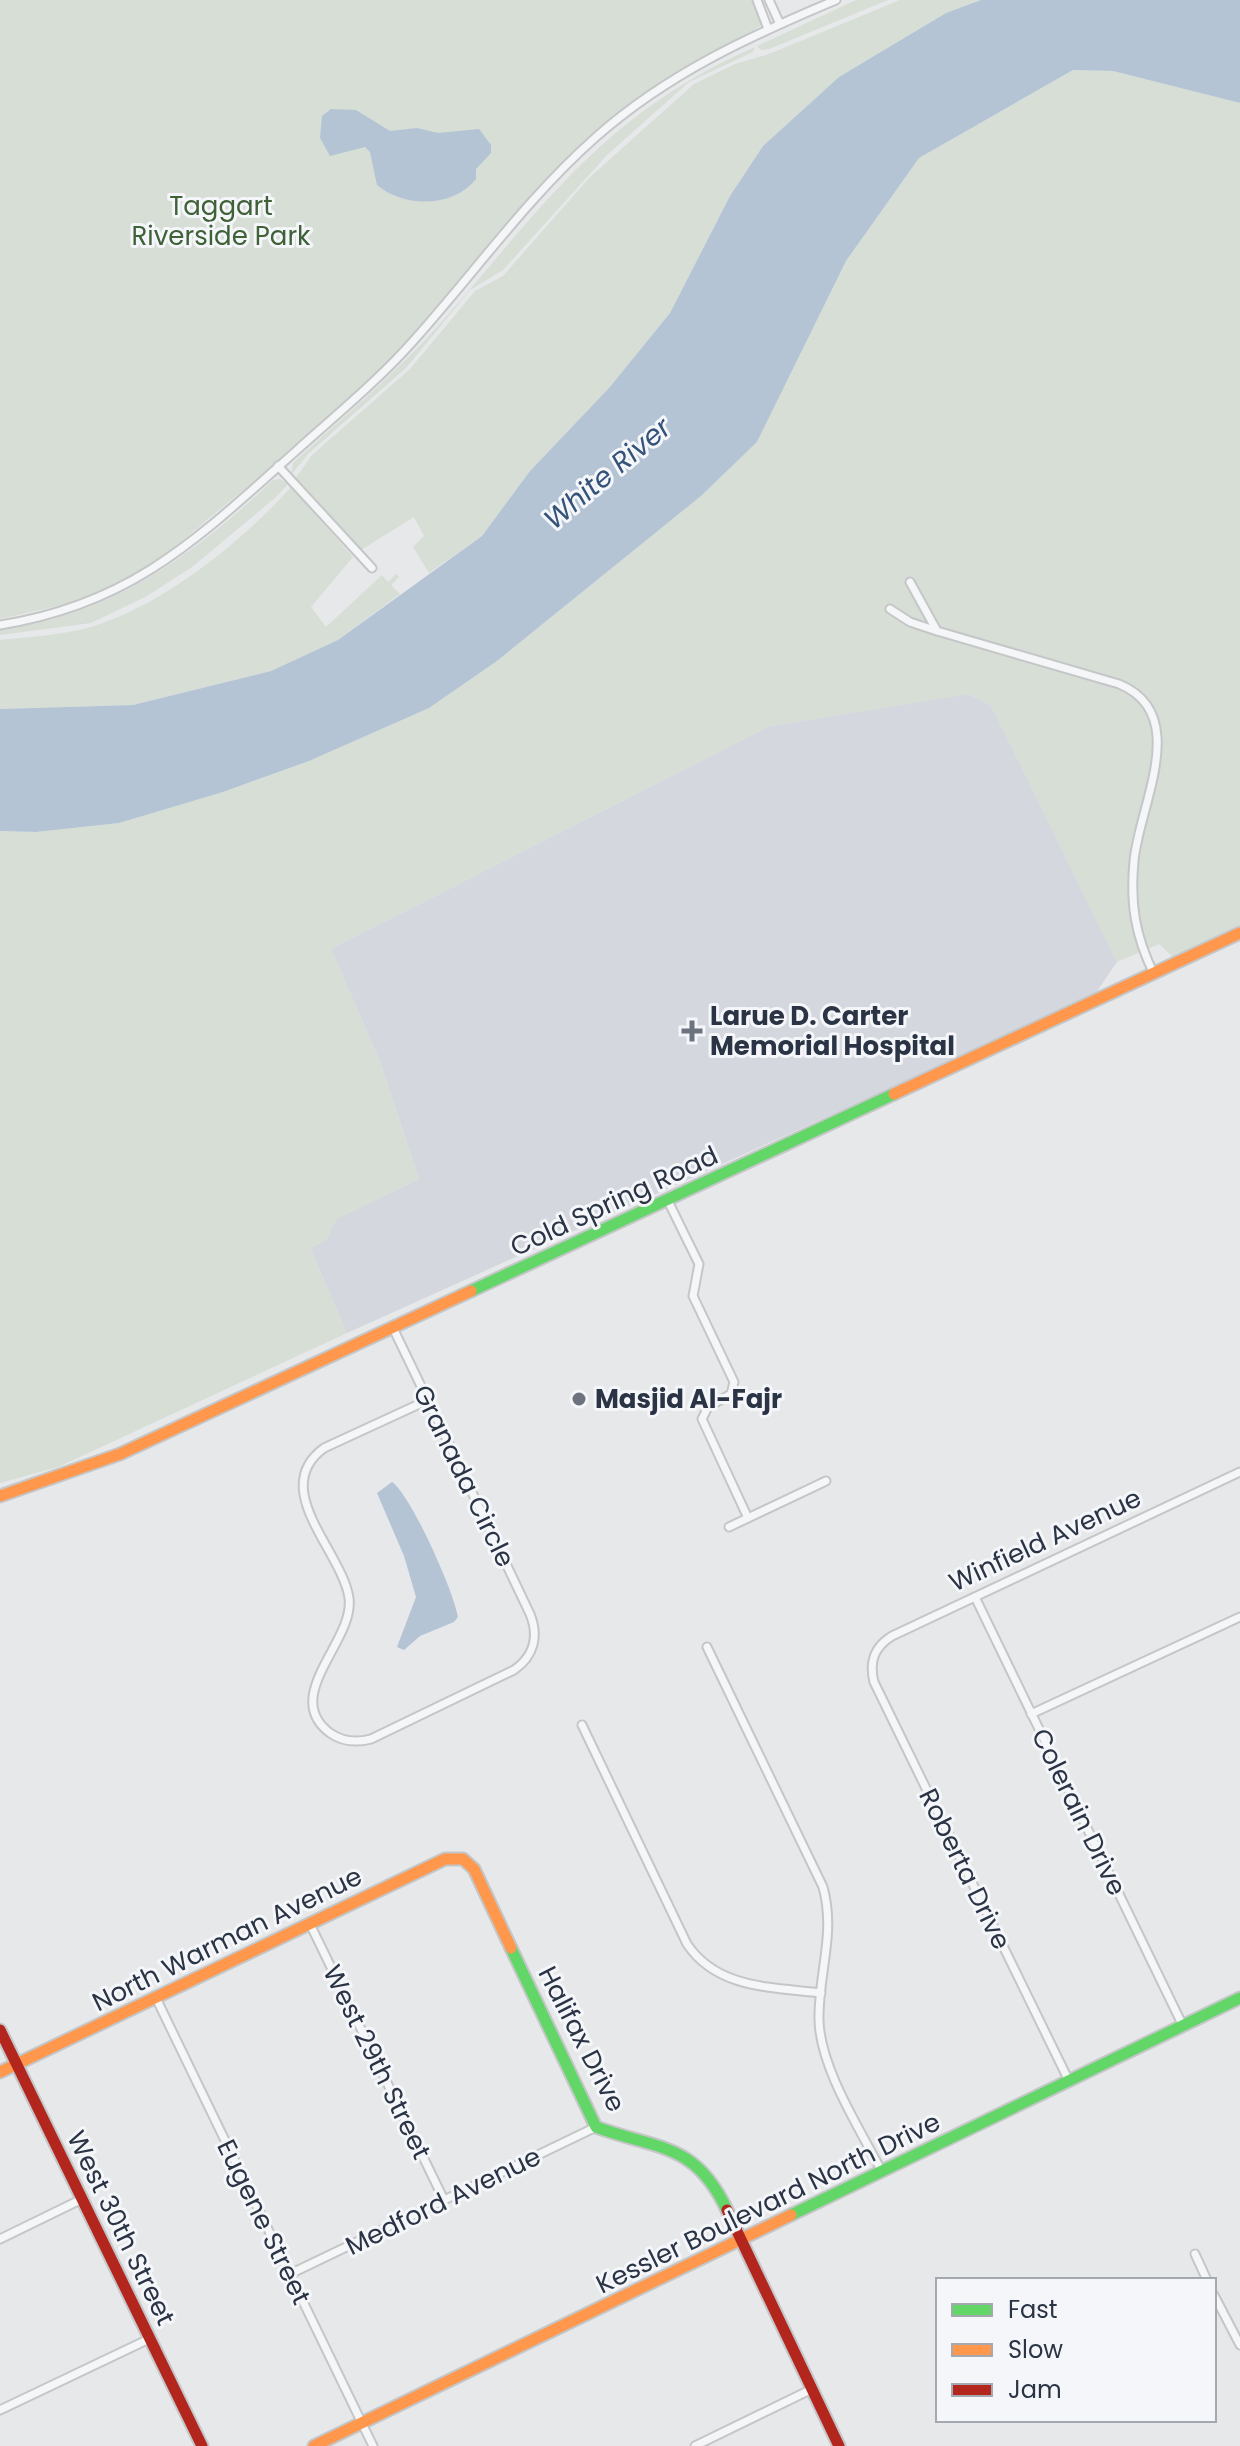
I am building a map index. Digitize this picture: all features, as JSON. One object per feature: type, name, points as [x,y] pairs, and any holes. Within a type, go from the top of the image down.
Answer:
[{"type":"street","points":[[757,0],[768,29]]},
{"type":"street","points":[[769,0],[780,24]]},
{"type":"street","points":[[0,625],[72,609],[130,584],[193,542],[395,361],[533,200],[589,143],[680,74],[768,29],[836,0]]},
{"type":"street","points":[[278,466],[372,568]]},
{"type":"street","points":[[910,582],[937,631]]},
{"type":"street","points":[[890,609],[910,622],[937,631],[1119,684],[1139,694],[1150,708],[1159,742],[1136,843],[1132,913],[1137,935],[1154,974]]},
{"type":"street","name":"Cold Spring Road","points":[[0,1496],[103,1461],[1240,933]]},
{"type":"street","points":[[668,1201],[699,1264],[693,1296],[734,1382],[730,1395],[708,1407],[702,1419],[748,1518]]},
{"type":"street","name":"Granada Circle","points":[[393,1328],[428,1400],[534,1624],[532,1649],[514,1670],[371,1739],[343,1740],[325,1729],[318,1718],[313,1696],[318,1678],[346,1624],[349,1597],[305,1501],[304,1474],[313,1458],[324,1448],[428,1400]]},
{"type":"street","name":"Winfield Avenue","points":[[874,1655],[888,1639],[1240,1472]]},
{"type":"street","points":[[729,1527],[826,1481]]},
{"type":"street","name":"Colerain Drive","points":[[975,1597],[1183,2026]]},
{"type":"street","points":[[1031,1714],[1240,1617]]},
{"type":"street","points":[[707,1647],[823,1887],[830,1929],[819,2021],[825,2053],[882,2172]]},
{"type":"street","name":"Roberta Drive","points":[[874,1655],[874,1682],[1069,2081]]},
{"type":"street","points":[[582,1725],[687,1944],[698,1958],[716,1973],[736,1982],[821,1993]]},
{"type":"street","name":"North Warman Avenue","points":[[17,2065],[445,1859],[458,1857]]},
{"type":"street","name":"Halifax Drive","points":[[458,1857],[474,1869],[596,2127],[680,2153],[696,2162],[714,2182],[839,2446]]},
{"type":"street","name":"West 29th Street","points":[[310,1924],[444,2200]]},
{"type":"street","name":"Eugene Street","points":[[156,1998],[373,2446]]},
{"type":"street","name":"Kessler Boulevard North Drive","points":[[314,2446],[1240,1998]]},
{"type":"street","name":"West 30th Street","points":[[0,2030],[202,2446]]},
{"type":"street","points":[[0,2072],[17,2065]]},
{"type":"street","name":"Medford Avenue","points":[[290,2274],[596,2127]]},
{"type":"street","points":[[0,2239],[82,2199]]},
{"type":"street","points":[[1195,2254],[1206,2278]]},
{"type":"street","points":[[1216,2299],[1240,2345]]},
{"type":"street","points":[[0,2410],[149,2339]]},
{"type":"street","points":[[695,2446],[812,2389]]},
{"type":"shaded area","name":"Larue D. Carter Memorial Hospital","points":[[968,694],[991,705],[1117,962],[1093,997],[347,1333],[310,1248],[327,1239],[336,1219],[419,1179],[381,1064],[331,949],[770,726]]},
{"type":"green space","name":"Taggart Riverside Park","points":[[0,0],[756,0],[766,22],[615,121],[543,189],[371,384],[154,564],[83,600],[0,619]]},
{"type":"green space","points":[[856,0],[888,0],[769,49],[761,50],[757,46]]},
{"type":"green space","points":[[900,0],[981,0],[946,13],[839,77],[763,146],[730,196],[670,313],[609,388],[530,471],[482,536],[429,573],[413,547],[424,536],[414,517],[361,550],[295,479],[312,455],[410,369],[475,291],[503,276],[589,178],[694,84],[735,64],[769,54]]},
{"type":"green space","points":[[755,47],[753,52],[689,82],[607,155],[503,270],[470,290],[406,368],[309,453],[291,475],[293,463],[422,343],[579,166],[657,102],[702,73]]},
{"type":"green space","points":[[1073,70],[1113,71],[1240,103],[1240,926],[1173,957],[1159,944],[1117,962],[991,706],[968,694],[770,726],[331,949],[381,1064],[419,1179],[336,1219],[327,1239],[310,1248],[347,1333],[58,1467],[0,1483],[0,831],[36,832],[119,823],[223,792],[309,761],[429,708],[497,661],[701,496],[757,442],[846,261],[919,158]]},
{"type":"green space","points":[[280,479],[288,484],[276,497],[192,567],[147,596],[91,623],[0,635],[0,630],[78,611],[148,578],[212,533],[273,480]]},
{"type":"green space","points":[[291,487],[353,557],[311,607],[326,627],[382,575],[388,582],[396,574],[399,577],[391,585],[400,594],[338,640],[271,671],[133,705],[0,709],[0,640],[80,630],[145,604],[173,588],[225,550]]},
{"type":"water","name":"White River","points":[[981,0],[1240,0],[1240,103],[1113,71],[1073,70],[919,158],[846,261],[757,442],[701,496],[497,661],[429,708],[309,761],[223,792],[119,823],[36,832],[0,831],[0,709],[133,705],[271,671],[338,640],[482,536],[530,471],[609,388],[670,313],[730,196],[763,146],[839,77],[946,13]]},
{"type":"water","points":[[331,109],[356,110],[390,131],[417,128],[438,133],[479,129],[491,145],[491,153],[476,169],[476,179],[455,195],[428,202],[401,198],[377,185],[370,152],[365,147],[330,156],[320,138],[322,116]]},
{"type":"water","points":[[392,1482],[410,1505],[431,1545],[458,1617],[454,1622],[420,1636],[404,1650],[397,1647],[416,1597],[404,1556],[377,1493]]},
{"type":"traffic: fast","points":[[471,1291],[894,1094]]},
{"type":"traffic: fast","points":[[511,1948],[596,2127],[656,2145],[688,2160],[715,2188],[727,2210]]},
{"type":"traffic: fast","points":[[791,2215],[1240,1998]]},
{"type":"traffic: slow","points":[[894,1094],[1240,933]]},
{"type":"traffic: slow","points":[[0,1496],[120,1454],[471,1291]]},
{"type":"traffic: slow","points":[[0,2072],[445,1859],[463,1859],[474,1869],[511,1948]]},
{"type":"traffic: slow","points":[[314,2446],[791,2215]]},
{"type":"traffic: jam","points":[[0,2030],[202,2446]]},
{"type":"traffic: jam","points":[[727,2210],[839,2446]]},
{"type":"place","name":"Larue D. Carter Memorial Hospital","points":[[692,1031]]},
{"type":"place","name":"Masjid Al-Fajr","points":[[579,1399]]}]
